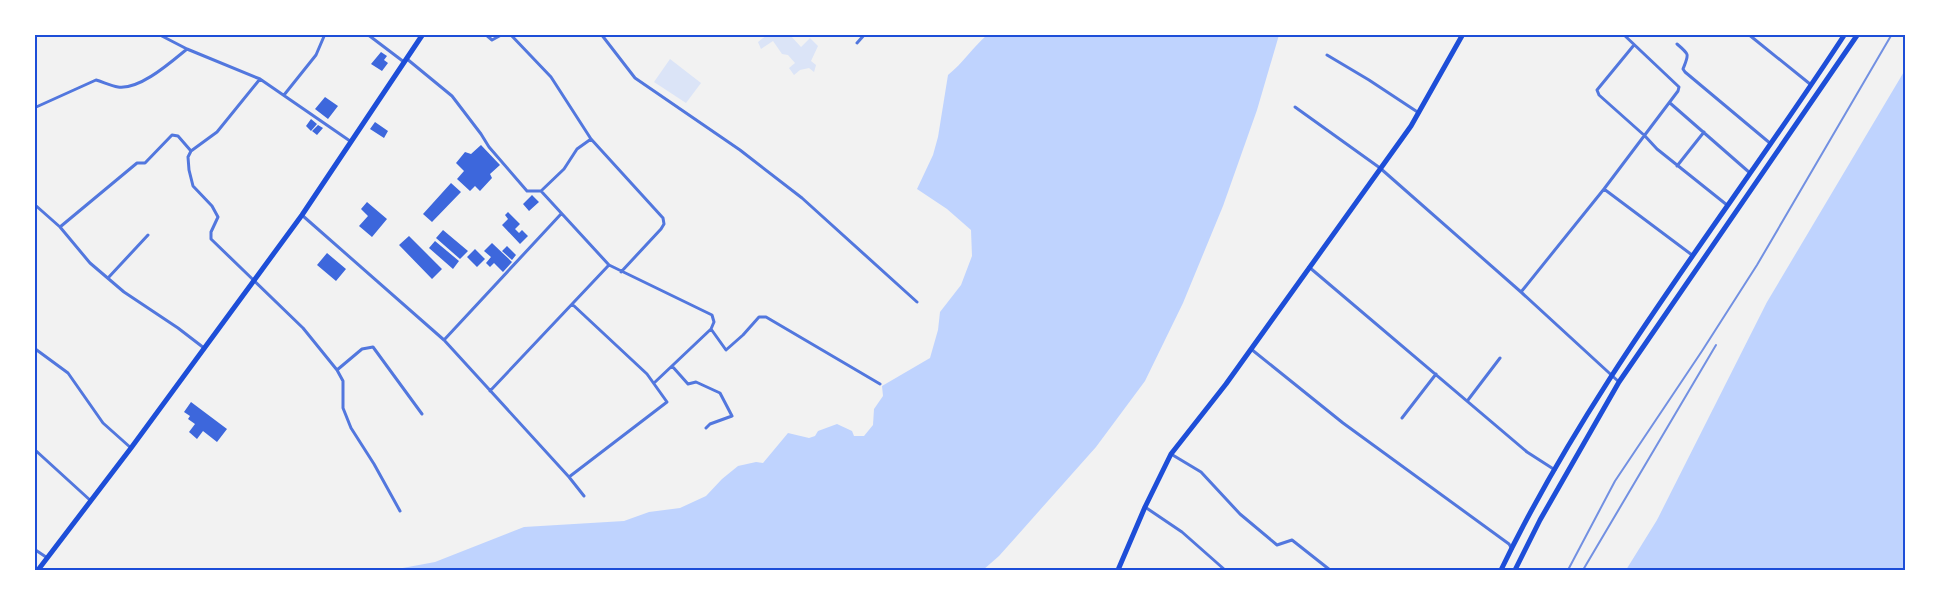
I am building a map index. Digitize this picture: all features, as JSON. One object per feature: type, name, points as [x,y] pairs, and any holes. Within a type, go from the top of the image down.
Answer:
[{"type":"main road","points":[[38,570],[131,448],[302,215],[423,34]]},
{"type":"main road","points":[[1118,570],[1171,454],[1251,349],[1419,113],[1463,34]]},
{"type":"main road","points":[[1501,570],[1554,470],[1611,376],[1845,34]]},
{"type":"main road","points":[[1515,570],[1540,520],[1619,382],[1858,34]]},
{"type":"street","points":[[158,34],[187,49],[260,79],[350,141]]},
{"type":"street","points":[[284,95],[316,55],[325,34]]},
{"type":"street","points":[[367,34],[452,96],[489,147],[527,191],[541,191],[564,169],[577,149],[591,139]]},
{"type":"street","points":[[485,34],[492,40],[503,34]]},
{"type":"street","points":[[510,34],[551,77],[591,139],[663,218],[664,224],[621,272]]},
{"type":"street","points":[[601,34],[635,78],[740,150],[802,198],[917,302]]},
{"type":"street","points":[[857,43],[865,34]]},
{"type":"street","points":[[1521,292],[1646,136],[1678,91],[1679,87],[1623,34]]},
{"type":"street","points":[[1748,34],[1812,85]]},
{"type":"street","points":[[1677,44],[1689,56],[1683,69],[1684,72],[1771,144]]},
{"type":"street","points":[[1634,45],[1597,90],[1599,94],[1646,136],[1650,143],[1728,206]]},
{"type":"street","points":[[34,108],[96,80],[119,87],[144,81],[187,49]]},
{"type":"street","points":[[1326,55],[1419,113]]},
{"type":"street","points":[[260,79],[217,132],[191,151],[188,157],[193,186],[212,206],[218,217],[211,232],[211,239],[303,328],[337,370],[343,381],[344,408],[351,429],[400,511]]},
{"type":"street","points":[[1670,103],[1751,173]]},
{"type":"street","points":[[1295,107],[1380,168],[1619,382]]},
{"type":"street","points":[[1677,166],[1704,132]]},
{"type":"street","points":[[60,227],[137,163],[146,163],[172,135],[178,136],[191,151]]},
{"type":"street","points":[[1604,189],[1693,256]]},
{"type":"street","points":[[541,191],[609,266],[712,315],[714,322],[711,329],[654,383]]},
{"type":"street","points":[[34,204],[60,227],[81,254],[124,292],[178,327],[204,348]]},
{"type":"street","points":[[444,340],[561,214]]},
{"type":"street","points":[[302,215],[444,340],[584,496]]},
{"type":"street","points":[[108,278],[148,235]]},
{"type":"street","points":[[490,391],[609,266]]},
{"type":"street","points":[[1309,267],[1527,452],[1554,470]]},
{"type":"street","points":[[569,477],[667,402],[647,374],[572,304]]},
{"type":"street","points":[[711,329],[726,350],[759,317],[766,317],[880,384]]},
{"type":"street","points":[[337,370],[362,349],[374,347],[422,414]]},
{"type":"street","points":[[34,348],[68,373],[103,423],[131,448]]},
{"type":"street","points":[[1251,349],[1343,423],[1509,544],[1512,549]]},
{"type":"street","points":[[1467,400],[1500,358]]},
{"type":"street","points":[[672,366],[688,384],[696,382],[720,393],[732,416],[710,424],[706,428]]},
{"type":"street","points":[[1402,418],[1436,374]]},
{"type":"street","points":[[34,449],[91,501]]},
{"type":"street","points":[[1171,454],[1201,472],[1240,514],[1277,545],[1292,540],[1330,570]]},
{"type":"street","points":[[1145,507],[1182,532],[1225,570]]},
{"type":"street","points":[[34,549],[48,558]]},
{"type":"shaded area","points":[[767,35],[790,35],[801,47],[810,38],[818,46],[811,61],[816,65],[814,72],[809,68],[800,70],[794,75],[789,68],[795,63],[788,55],[782,54],[773,41],[761,49],[758,42]]},
{"type":"shaded area","points":[[670,59],[701,83],[686,103],[654,82]]},
{"type":"water","points":[[987,35],[1279,35],[1257,110],[1223,206],[1183,303],[1145,381],[1096,447],[999,556],[983,570],[392,570],[435,562],[524,527],[624,521],[649,512],[680,508],[706,496],[738,466],[756,462],[763,463],[788,433],[809,438],[815,436],[818,431],[837,424],[852,431],[854,436],[864,436],[873,425],[874,409],[883,396],[882,386],[930,358],[938,330],[940,312],[961,285],[972,256],[971,230],[947,209],[917,189],[933,155],[938,137],[948,75]]},
{"type":"water","points":[[1905,70],[1905,570],[1626,570],[1657,520],[1767,302]]},
{"type":"building","points":[[381,52],[387,56],[384,60],[388,63],[382,71],[371,64]]},
{"type":"building","points":[[325,97],[338,106],[328,119],[315,109]]},
{"type":"building","points":[[311,119],[317,124],[311,131],[306,126]]},
{"type":"building","points":[[375,122],[388,131],[384,138],[370,129]]},
{"type":"building","points":[[318,125],[323,128],[317,135],[312,131]]},
{"type":"building","points":[[481,145],[500,165],[490,174],[492,178],[480,191],[475,186],[470,191],[457,179],[464,171],[456,163],[465,152],[471,154]]},
{"type":"building","points":[[451,183],[461,192],[432,222],[423,214]]},
{"type":"building","points":[[532,195],[539,202],[529,211],[523,204]]},
{"type":"building","points":[[367,202],[387,219],[372,237],[359,226],[368,216],[361,209]]},
{"type":"building","points":[[508,212],[520,224],[515,229],[519,233],[522,230],[528,236],[520,244],[502,225],[508,219],[505,215]]},
{"type":"building","points":[[443,230],[468,251],[460,259],[436,238]]},
{"type":"building","points":[[409,236],[442,269],[432,279],[399,245]]},
{"type":"building","points":[[435,241],[459,261],[453,269],[429,248]]},
{"type":"building","points":[[492,243],[512,262],[503,272],[494,263],[490,267],[486,263],[491,257],[484,251]]},
{"type":"building","points":[[507,246],[516,255],[512,260],[502,251]]},
{"type":"building","points":[[475,249],[485,259],[477,267],[467,257]]},
{"type":"building","points":[[327,253],[346,269],[336,281],[317,265]]},
{"type":"building","points":[[191,402],[227,429],[217,442],[203,431],[197,439],[189,432],[195,424],[184,412]]},
{"type":"railway","points":[[1568,570],[1615,481],[1757,265],[1892,34]]},
{"type":"railway","points":[[1583,570],[1716,345]]}]
